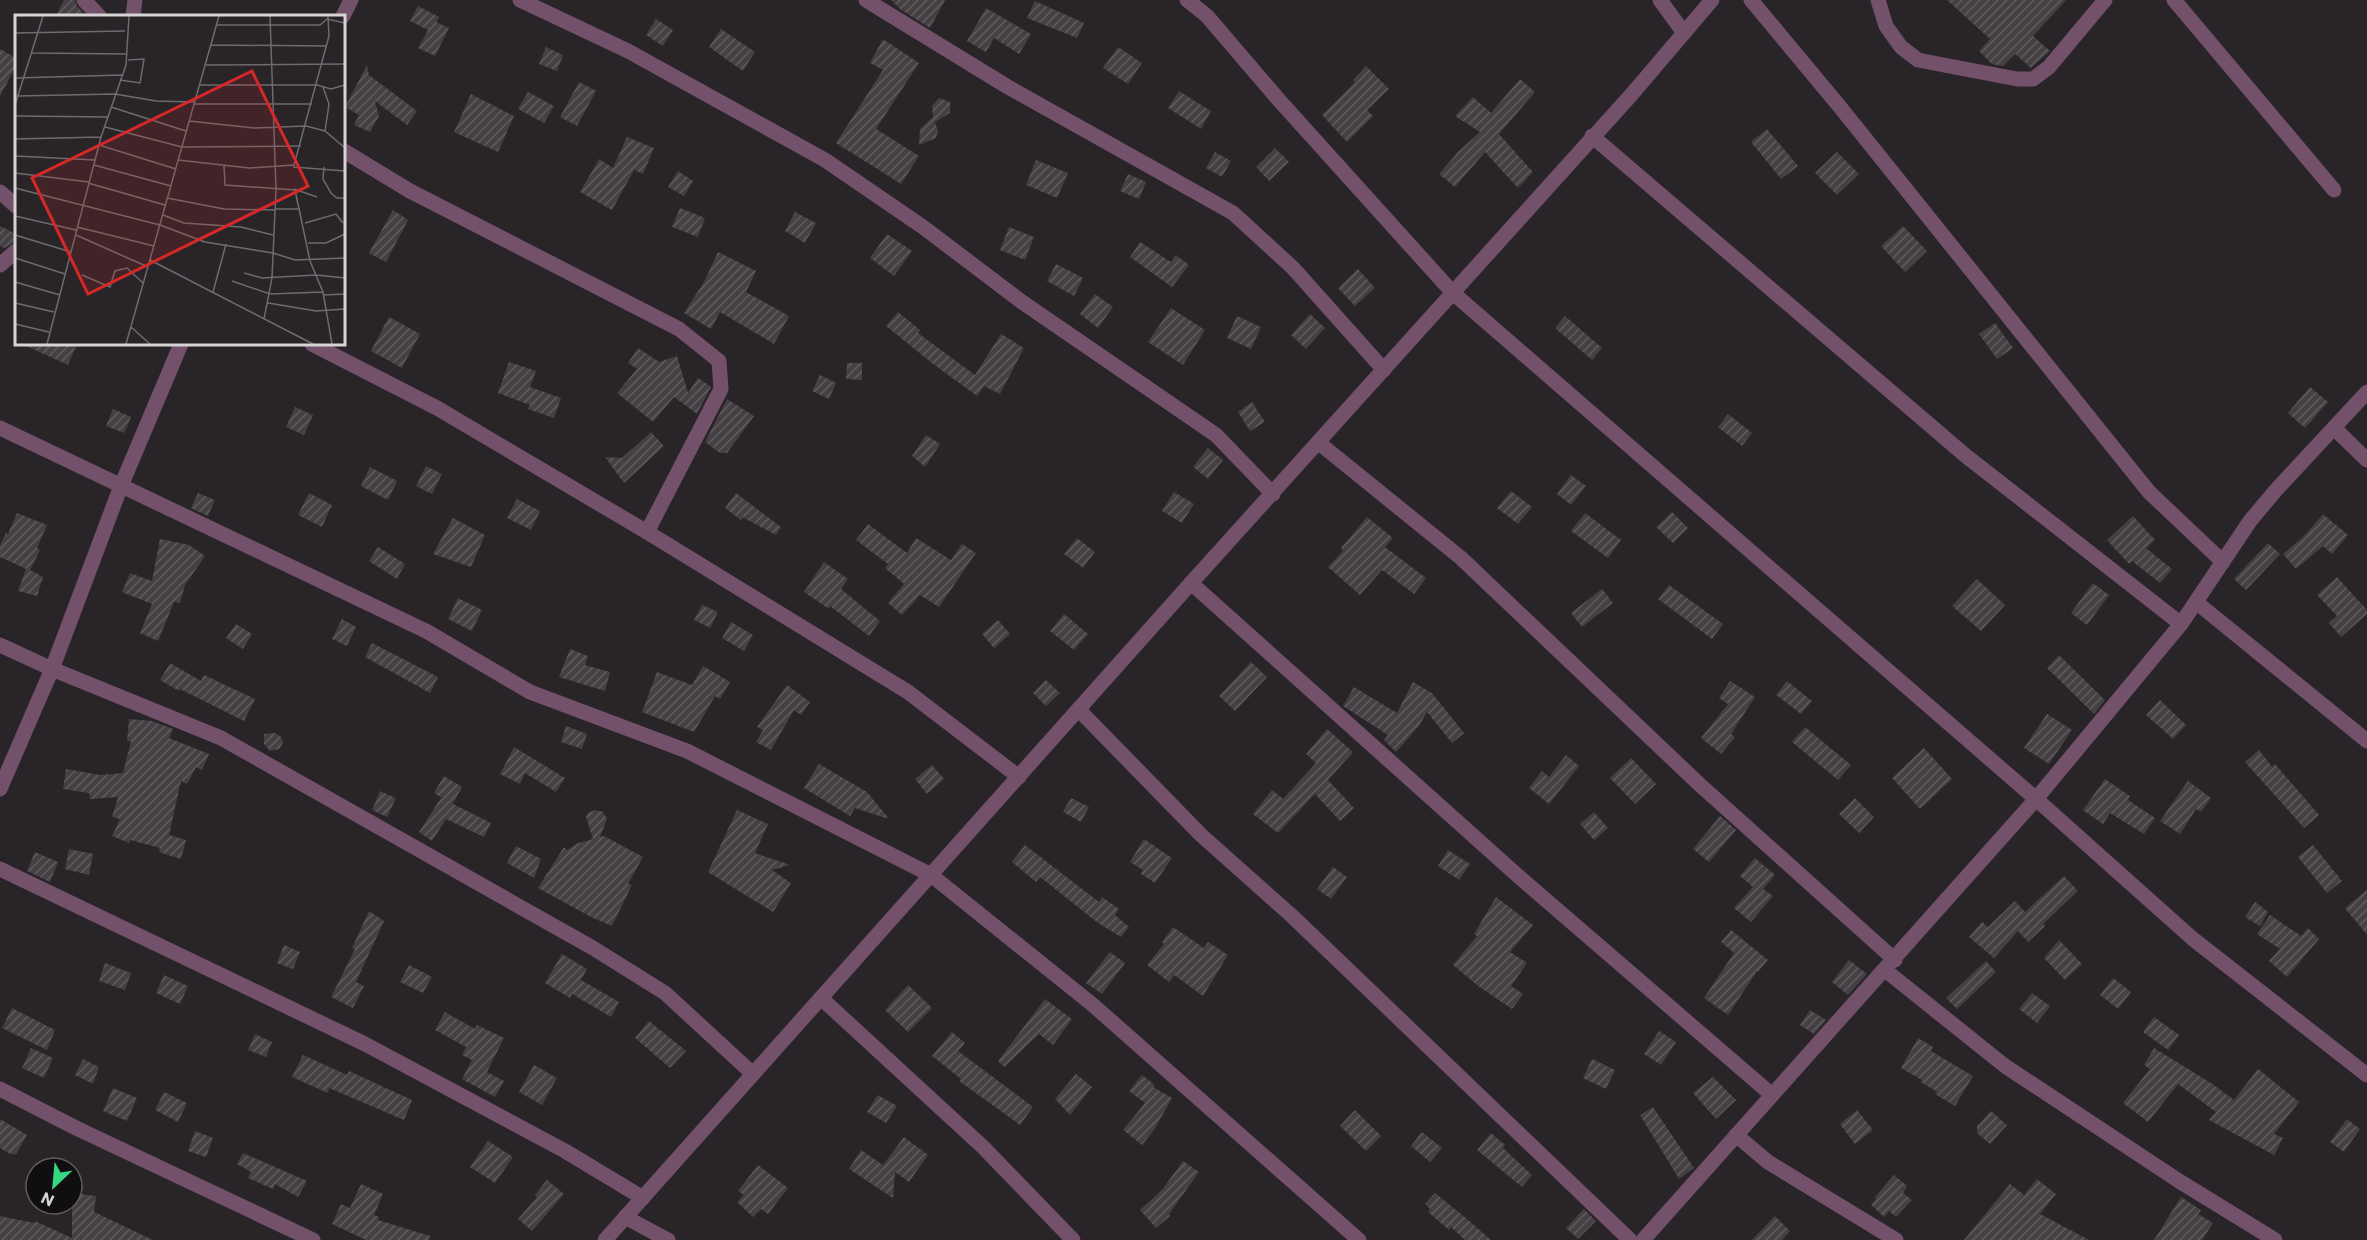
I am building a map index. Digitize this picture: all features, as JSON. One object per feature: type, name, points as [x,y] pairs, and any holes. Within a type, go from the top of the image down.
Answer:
[{"type":"street","points":[[84,0],[98,15]]},
{"type":"street","points":[[133,15],[135,0]]},
{"type":"street","points":[[344,15],[351,0]]},
{"type":"street","points":[[520,0],[628,51],[825,160],[923,227],[1022,303],[1216,435],[1273,494]]},
{"type":"street","points":[[866,0],[1008,87],[1233,213],[1293,268],[1384,370]]},
{"type":"street","points":[[1187,0],[1206,16],[1453,293],[2036,799],[2193,939],[2367,1075]]},
{"type":"street","points":[[1660,0],[1684,33]]},
{"type":"street","points":[[605,1240],[1191,582],[1453,293],[1712,0]]},
{"type":"street","points":[[1751,0],[1840,107],[2149,492],[2223,562]]},
{"type":"street","points":[[1878,0],[1886,27],[1901,47],[1918,60],[2033,79],[2049,67],[2105,0]]},
{"type":"street","points":[[2174,0],[2334,190]]},
{"type":"street","points":[[1592,136],[1966,456],[2181,624]]},
{"type":"street","points":[[345,152],[410,191],[679,329],[718,361],[721,389],[647,532]]},
{"type":"street","points":[[0,192],[15,205]]},
{"type":"street","points":[[0,264],[15,252]]},
{"type":"street","points":[[0,789],[52,669],[121,486],[181,345]]},
{"type":"street","points":[[314,345],[437,408],[647,532],[908,692],[1019,777]]},
{"type":"street","points":[[1643,1240],[2036,799],[2181,624],[2250,521],[2367,393]]},
{"type":"street","points":[[0,428],[426,631],[530,692],[687,751],[931,875],[1093,1005],[1359,1240]]},
{"type":"street","points":[[2334,428],[2367,460]]},
{"type":"street","points":[[1319,443],[1461,558],[1890,965],[2005,1066],[2179,1181],[2275,1240]]},
{"type":"street","points":[[1191,582],[1509,867],[1772,1095]]},
{"type":"street","points":[[2196,602],[2367,741]]},
{"type":"street","points":[[0,645],[52,669],[221,738],[593,948],[664,993],[753,1074]]},
{"type":"street","points":[[1079,710],[1201,835],[1292,916],[1630,1240]]},
{"type":"street","points":[[0,869],[365,1044],[565,1152],[643,1198]]},
{"type":"street","points":[[821,998],[983,1147],[1073,1240]]},
{"type":"street","points":[[0,1089],[76,1128],[313,1240]]},
{"type":"street","points":[[1736,1135],[1778,1168],[1896,1240]]},
{"type":"street","points":[[626,1217],[668,1240]]},
{"type":"building","points":[[64,0],[75,0],[85,15],[56,15]]},
{"type":"building","points":[[891,0],[945,0],[930,28],[900,9]]},
{"type":"building","points":[[1947,0],[2066,0],[2033,36],[2050,51],[2031,68],[2015,54],[2003,66],[1992,64],[1979,51],[1990,39]]},
{"type":"building","points":[[1035,1],[1084,23],[1077,38],[1027,18]]},
{"type":"building","points":[[418,6],[439,17],[436,22],[449,28],[435,56],[418,48],[428,30],[410,21]]},
{"type":"building","points":[[986,8],[1031,34],[1019,54],[994,38],[986,52],[967,41]]},
{"type":"building","points":[[656,19],[673,30],[663,46],[646,35]]},
{"type":"building","points":[[721,29],[755,52],[743,71],[709,47]]},
{"type":"building","points":[[883,39],[919,63],[876,129],[919,156],[901,184],[836,143],[883,70],[870,63]]},
{"type":"building","points":[[546,47],[563,55],[557,71],[539,64]]},
{"type":"building","points":[[1118,47],[1142,63],[1128,84],[1103,68]]},
{"type":"building","points":[[0,49],[15,57],[15,68],[0,96]]},
{"type":"building","points":[[367,65],[369,75],[417,111],[407,125],[375,101],[379,116],[370,132],[354,125],[359,115],[345,107]]},
{"type":"building","points":[[1366,66],[1389,89],[1367,110],[1373,116],[1347,142],[1322,115],[1355,82],[1353,80]]},
{"type":"building","points":[[1520,79],[1535,92],[1499,134],[1533,172],[1518,188],[1485,152],[1455,187],[1439,174],[1480,132],[1455,116],[1473,97],[1491,113]]},
{"type":"building","points":[[579,82],[596,91],[577,126],[560,117]]},
{"type":"building","points":[[1179,91],[1211,111],[1201,129],[1168,108]]},
{"type":"building","points":[[528,92],[554,106],[544,123],[518,109]]},
{"type":"building","points":[[471,94],[514,116],[498,152],[454,132]]},
{"type":"building","points":[[939,98],[950,102],[950,113],[935,122],[938,131],[936,138],[919,145],[920,129],[933,117],[932,106]]},
{"type":"building","points":[[1767,129],[1798,166],[1781,179],[1751,142]]},
{"type":"building","points":[[627,137],[654,148],[643,174],[634,170],[612,210],[580,192],[599,159],[613,168]]},
{"type":"building","points":[[1275,148],[1289,162],[1269,181],[1256,167]]},
{"type":"building","points":[[1215,152],[1231,161],[1222,177],[1206,168]]},
{"type":"building","points":[[1837,152],[1859,174],[1837,195],[1815,173]]},
{"type":"building","points":[[1036,160],[1068,173],[1057,198],[1026,185]]},
{"type":"building","points":[[678,171],[693,181],[684,196],[668,187]]},
{"type":"building","points":[[1128,174],[1146,182],[1139,199],[1120,191]]},
{"type":"building","points":[[680,208],[705,218],[698,237],[672,227]]},
{"type":"building","points":[[393,210],[408,220],[386,262],[369,253]]},
{"type":"building","points":[[795,212],[816,223],[805,243],[785,231]]},
{"type":"building","points":[[0,226],[15,234],[15,242],[4,248],[0,246]]},
{"type":"building","points":[[1903,226],[1927,251],[1905,272],[1881,246]]},
{"type":"building","points":[[1009,227],[1034,237],[1025,260],[1000,250]]},
{"type":"building","points":[[887,234],[912,251],[894,276],[870,258]]},
{"type":"building","points":[[1140,242],[1171,262],[1176,255],[1189,265],[1172,287],[1130,257]]},
{"type":"building","points":[[718,252],[756,271],[746,292],[789,316],[774,344],[720,312],[711,329],[684,313],[704,282]]},
{"type":"building","points":[[1056,264],[1083,278],[1074,296],[1047,281]]},
{"type":"building","points":[[1358,269],[1375,288],[1355,306],[1338,288]]},
{"type":"building","points":[[1095,294],[1113,307],[1098,328],[1080,314]]},
{"type":"building","points":[[1171,308],[1205,330],[1183,365],[1148,342]]},
{"type":"building","points":[[898,312],[920,330],[918,333],[975,375],[1001,334],[1024,348],[1000,394],[984,386],[977,396],[886,326]]},
{"type":"building","points":[[1310,314],[1325,328],[1306,349],[1291,335]]},
{"type":"building","points":[[1237,316],[1261,327],[1251,349],[1227,338]]},
{"type":"building","points":[[1565,316],[1602,348],[1592,360],[1555,328]]},
{"type":"building","points":[[389,317],[420,334],[402,368],[371,351]]},
{"type":"building","points":[[1995,323],[2013,348],[1997,359],[1979,334]]},
{"type":"building","points":[[24,345],[77,345],[68,365]]},
{"type":"building","points":[[638,348],[659,362],[677,356],[688,393],[698,378],[711,387],[697,414],[674,397],[653,422],[617,393],[637,369],[628,363]]},
{"type":"building","points":[[509,362],[536,371],[530,387],[561,398],[554,418],[528,409],[530,405],[498,393]]},
{"type":"building","points":[[847,363],[862,363],[862,380],[846,379]]},
{"type":"building","points":[[820,375],[836,383],[829,399],[812,391]]},
{"type":"building","points":[[2310,387],[2328,402],[2305,428],[2288,413]]},
{"type":"building","points":[[727,399],[754,416],[727,453],[720,453],[705,442]]},
{"type":"building","points":[[1252,402],[1265,422],[1250,431],[1238,412]]},
{"type":"building","points":[[295,407],[313,415],[304,435],[286,427]]},
{"type":"building","points":[[113,409],[131,417],[124,433],[106,426]]},
{"type":"building","points":[[1728,414],[1752,433],[1742,446],[1718,427]]},
{"type":"building","points":[[651,432],[664,446],[624,483],[605,457],[622,458]]},
{"type":"building","points":[[926,435],[940,444],[925,467],[912,456]]},
{"type":"building","points":[[1208,448],[1223,460],[1208,479],[1193,467]]},
{"type":"building","points":[[426,466],[442,474],[432,494],[416,486]]},
{"type":"building","points":[[370,467],[397,481],[388,500],[361,486]]},
{"type":"building","points":[[1571,475],[1586,486],[1571,505],[1557,494]]},
{"type":"building","points":[[1511,491],[1532,507],[1518,524],[1497,508]]},
{"type":"building","points":[[1174,492],[1194,504],[1182,523],[1162,511]]},
{"type":"building","points":[[198,493],[215,500],[208,516],[191,508]]},
{"type":"building","points":[[309,493],[332,505],[322,527],[298,515]]},
{"type":"building","points":[[736,493],[781,527],[776,535],[742,517],[741,520],[725,508]]},
{"type":"building","points":[[517,499],[540,511],[531,530],[507,518]]},
{"type":"building","points":[[1672,512],[1688,528],[1673,543],[1656,527]]},
{"type":"building","points":[[17,513],[47,525],[37,548],[40,550],[30,570],[43,577],[37,596],[18,591],[26,569],[0,557],[0,546]]},
{"type":"building","points":[[1585,513],[1621,540],[1608,558],[1571,531]]},
{"type":"building","points":[[2323,514],[2348,535],[2332,554],[2323,546],[2296,569],[2283,554],[2305,535]]},
{"type":"building","points":[[2133,516],[2155,540],[2146,548],[2172,569],[2160,583],[2132,561],[2129,564],[2107,540]]},
{"type":"building","points":[[1367,517],[1393,538],[1385,547],[1426,578],[1414,594],[1382,570],[1360,595],[1328,567],[1343,551],[1341,548]]},
{"type":"building","points":[[453,518],[485,535],[471,567],[433,554]]},
{"type":"building","points":[[868,524],[907,553],[916,538],[951,560],[962,544],[976,553],[939,607],[920,595],[902,615],[888,603],[904,584],[885,568],[888,564],[856,540]]},
{"type":"building","points":[[1077,538],[1095,552],[1083,568],[1064,554]]},
{"type":"building","points":[[160,539],[189,545],[205,556],[185,585],[180,603],[174,602],[158,641],[140,633],[152,604],[122,592],[130,573],[152,581]]},
{"type":"building","points":[[2268,543],[2280,554],[2246,590],[2234,579]]},
{"type":"building","points":[[378,547],[405,564],[397,579],[369,561]]},
{"type":"building","points":[[824,562],[848,579],[841,589],[880,621],[869,636],[830,606],[829,609],[804,592]]},
{"type":"building","points":[[2337,577],[2367,610],[2367,614],[2341,637],[2329,623],[2337,616],[2317,595]]},
{"type":"building","points":[[1977,579],[2005,605],[1981,631],[1952,606]]},
{"type":"building","points":[[2093,583],[2109,595],[2087,625],[2071,613]]},
{"type":"building","points":[[1669,585],[1723,624],[1712,639],[1658,599]]},
{"type":"building","points":[[1602,589],[1613,603],[1582,627],[1571,613]]},
{"type":"building","points":[[458,598],[482,610],[472,631],[448,619]]},
{"type":"building","points":[[702,605],[718,612],[710,628],[694,620]]},
{"type":"building","points":[[1064,614],[1088,634],[1074,650],[1050,631]]},
{"type":"building","points":[[342,619],[356,627],[347,646],[332,639]]},
{"type":"building","points":[[998,620],[1010,634],[994,648],[982,634]]},
{"type":"building","points":[[731,622],[753,635],[744,651],[722,638]]},
{"type":"building","points":[[236,624],[252,634],[243,649],[226,638]]},
{"type":"building","points":[[372,643],[438,677],[430,693],[365,657]]},
{"type":"building","points":[[570,649],[588,656],[585,665],[610,672],[605,691],[559,677]]},
{"type":"building","points":[[2059,655],[2105,700],[2094,714],[2047,668]]},
{"type":"building","points":[[1251,662],[1267,677],[1235,711],[1219,696]]},
{"type":"building","points":[[170,663],[201,681],[204,675],[255,699],[244,721],[160,680]]},
{"type":"building","points":[[703,666],[730,682],[720,699],[715,696],[694,732],[642,712],[657,672],[692,685]]},
{"type":"building","points":[[1046,680],[1060,693],[1046,706],[1033,693]]},
{"type":"building","points":[[1730,681],[1755,697],[1731,734],[1735,737],[1721,754],[1701,738],[1728,704],[1719,698]]},
{"type":"building","points":[[1787,681],[1812,701],[1801,714],[1776,695]]},
{"type":"building","points":[[1413,682],[1432,693],[1464,733],[1452,743],[1427,712],[1419,726],[1396,752],[1384,740],[1388,735],[1343,706],[1354,687],[1397,713]]},
{"type":"building","points":[[787,685],[810,702],[801,715],[794,710],[771,750],[756,742],[763,730],[757,727]]},
{"type":"building","points":[[2160,700],[2186,725],[2173,739],[2146,715]]},
{"type":"building","points":[[2047,714],[2072,730],[2049,764],[2024,748]]},
{"type":"building","points":[[129,719],[152,721],[173,729],[169,738],[209,754],[202,770],[196,767],[187,784],[181,781],[169,835],[186,840],[181,859],[159,852],[160,848],[130,840],[129,843],[112,836],[120,819],[112,817],[118,797],[90,799],[89,793],[63,789],[66,769],[100,775],[123,773],[131,741],[127,741]]},
{"type":"building","points":[[566,726],[587,734],[582,749],[561,742]]},
{"type":"building","points":[[1805,727],[1851,765],[1838,780],[1792,742]]},
{"type":"building","points":[[1327,729],[1353,752],[1328,780],[1354,808],[1340,821],[1315,794],[1278,833],[1253,814],[1272,790],[1283,799],[1316,763],[1306,754]]},
{"type":"building","points":[[275,733],[281,737],[283,743],[279,749],[270,751],[264,744],[264,734]]},
{"type":"building","points":[[514,747],[565,778],[556,792],[525,773],[520,784],[500,774]]},
{"type":"building","points":[[1924,748],[1952,779],[1920,809],[1892,778]]},
{"type":"building","points":[[2259,750],[2272,767],[2275,764],[2319,815],[2304,828],[2245,762]]},
{"type":"building","points":[[1566,755],[1579,766],[1549,804],[1529,788],[1542,771],[1549,777]]},
{"type":"building","points":[[1631,758],[1656,784],[1635,804],[1610,778]]},
{"type":"building","points":[[819,764],[867,792],[889,819],[855,808],[850,816],[804,788]]},
{"type":"building","points":[[932,765],[944,779],[927,794],[915,779]]},
{"type":"building","points":[[444,776],[462,787],[453,804],[491,823],[484,837],[446,819],[432,841],[419,832],[441,798],[445,800],[434,793]]},
{"type":"building","points":[[2105,779],[2130,796],[2128,800],[2155,818],[2144,834],[2110,813],[2103,824],[2083,810]]},
{"type":"building","points":[[2188,781],[2211,798],[2201,812],[2196,809],[2180,834],[2160,821]]},
{"type":"building","points":[[380,791],[396,798],[387,817],[372,810]]},
{"type":"building","points":[[1071,798],[1089,807],[1081,822],[1063,812]]},
{"type":"building","points":[[1855,798],[1874,817],[1859,833],[1839,814]]},
{"type":"building","points":[[595,810],[603,812],[607,819],[600,837],[604,836],[643,857],[628,884],[632,885],[612,926],[538,888],[564,847],[567,850],[578,843],[593,839],[586,817],[588,813]]},
{"type":"building","points":[[737,810],[768,824],[755,853],[790,865],[772,870],[791,883],[773,912],[708,872]]},
{"type":"building","points":[[1594,812],[1608,828],[1594,840],[1580,824]]},
{"type":"building","points":[[1720,816],[1736,830],[1709,862],[1693,849]]},
{"type":"building","points":[[1144,839],[1172,858],[1155,883],[1141,874],[1143,870],[1130,862]]},
{"type":"building","points":[[1025,845],[1099,902],[1102,897],[1119,909],[1115,915],[1129,927],[1121,937],[1098,923],[1040,877],[1036,882],[1012,862]]},
{"type":"building","points":[[2313,845],[2342,881],[2327,893],[2298,857]]},
{"type":"building","points":[[516,846],[541,859],[534,878],[507,863]]},
{"type":"building","points":[[69,849],[93,854],[89,875],[65,869]]},
{"type":"building","points":[[1448,850],[1470,864],[1459,880],[1438,866]]},
{"type":"building","points":[[35,852],[58,862],[50,882],[27,871]]},
{"type":"building","points":[[1755,858],[1775,875],[1763,889],[1773,896],[1751,922],[1734,908],[1753,887],[1740,876]]},
{"type":"building","points":[[1333,867],[1347,877],[1331,899],[1317,889]]},
{"type":"building","points":[[2064,876],[2078,891],[2043,924],[2045,926],[2028,942],[2018,931],[1994,958],[1969,937],[1982,922],[1988,927],[2015,901],[2025,912]]},
{"type":"building","points":[[2367,890],[2367,935],[2345,908]]},
{"type":"building","points":[[1496,897],[1533,925],[1510,952],[1527,963],[1511,986],[1523,994],[1512,1009],[1478,986],[1453,965],[1477,936],[1474,934]]},
{"type":"building","points":[[2255,902],[2268,912],[2260,926],[2245,917]]},
{"type":"building","points":[[369,911],[384,921],[356,982],[364,986],[353,1008],[331,997],[355,949],[352,948]]},
{"type":"building","points":[[2270,915],[2301,936],[2308,928],[2319,939],[2287,977],[2269,961],[2280,949],[2257,934]]},
{"type":"building","points":[[1173,927],[1204,948],[1208,942],[1228,955],[1203,996],[1174,975],[1169,982],[1147,965],[1164,944],[1162,942]]},
{"type":"building","points":[[1731,930],[1768,960],[1757,971],[1728,1015],[1704,998],[1734,953],[1721,942]]},
{"type":"building","points":[[2059,940],[2082,964],[2065,980],[2044,958]]},
{"type":"building","points":[[284,945],[300,952],[293,969],[277,963]]},
{"type":"building","points":[[1110,952],[1125,963],[1102,994],[1086,983]]},
{"type":"building","points":[[562,954],[587,969],[581,980],[619,1002],[611,1017],[572,994],[570,998],[545,983]]},
{"type":"building","points":[[1849,960],[1867,974],[1848,995],[1832,982]]},
{"type":"building","points":[[1986,961],[1996,972],[1957,1009],[1946,998]]},
{"type":"building","points":[[105,963],[131,973],[125,990],[99,981]]},
{"type":"building","points":[[409,965],[432,977],[423,993],[400,982]]},
{"type":"building","points":[[164,975],[188,986],[180,1004],[156,993]]},
{"type":"building","points":[[2113,978],[2131,992],[2118,1009],[2100,995]]},
{"type":"building","points":[[908,985],[932,1008],[908,1032],[885,1010]]},
{"type":"building","points":[[2032,993],[2050,1006],[2037,1023],[2019,1009]]},
{"type":"building","points":[[1045,999],[1072,1019],[1053,1045],[1039,1034],[1004,1067],[998,1061]]},
{"type":"building","points":[[12,1008],[55,1030],[47,1050],[2,1028]]},
{"type":"building","points":[[1810,1010],[1826,1020],[1814,1034],[1800,1025]]},
{"type":"building","points":[[445,1012],[475,1029],[477,1025],[504,1038],[487,1072],[504,1081],[495,1097],[462,1079],[472,1060],[462,1055],[466,1047],[435,1030]]},
{"type":"building","points":[[2154,1017],[2179,1035],[2168,1050],[2143,1032]]},
{"type":"building","points":[[649,1021],[686,1051],[670,1068],[635,1038]]},
{"type":"building","points":[[1659,1031],[1676,1042],[1661,1065],[1644,1054]]},
{"type":"building","points":[[952,1032],[965,1043],[958,1051],[1033,1107],[1020,1125],[959,1081],[961,1079],[932,1056]]},
{"type":"building","points":[[255,1034],[272,1042],[266,1057],[248,1050]]},
{"type":"building","points":[[1918,1038],[1933,1047],[1931,1051],[1973,1076],[1955,1106],[1935,1094],[1937,1092],[1921,1082],[1922,1080],[1901,1068]]},
{"type":"building","points":[[31,1048],[53,1058],[44,1078],[22,1068]]},
{"type":"building","points":[[2154,1048],[2234,1100],[2258,1069],[2299,1102],[2274,1134],[2283,1138],[2274,1155],[2209,1120],[2216,1112],[2178,1084],[2148,1122],[2123,1103],[2150,1069],[2144,1065]]},
{"type":"building","points":[[303,1055],[347,1075],[349,1071],[412,1100],[404,1120],[329,1088],[328,1093],[292,1077]]},
{"type":"building","points":[[83,1059],[99,1067],[93,1084],[75,1075]]},
{"type":"building","points":[[1592,1059],[1615,1070],[1606,1089],[1583,1078]]},
{"type":"building","points":[[534,1065],[557,1078],[542,1105],[519,1092]]},
{"type":"building","points":[[1076,1074],[1092,1087],[1070,1115],[1055,1099]]},
{"type":"building","points":[[1142,1075],[1155,1085],[1153,1087],[1172,1098],[1154,1130],[1142,1145],[1123,1130],[1145,1103],[1129,1091]]},
{"type":"building","points":[[1713,1077],[1736,1100],[1716,1119],[1693,1093]]},
{"type":"building","points":[[113,1088],[137,1098],[127,1121],[103,1111]]},
{"type":"building","points":[[164,1092],[187,1103],[178,1122],[155,1110]]},
{"type":"building","points":[[878,1095],[897,1106],[886,1123],[867,1112]]},
{"type":"building","points":[[1653,1107],[1694,1168],[1679,1179],[1640,1115]]},
{"type":"building","points":[[1355,1110],[1381,1136],[1366,1151],[1340,1126]]},
{"type":"building","points":[[1857,1110],[1873,1130],[1855,1144],[1840,1124]]},
{"type":"building","points":[[1991,1111],[2007,1125],[1990,1144],[1977,1133],[1977,1126]]},
{"type":"building","points":[[0,1119],[27,1135],[16,1154],[10,1154],[0,1148]]},
{"type":"building","points":[[2347,1119],[2360,1129],[2344,1152],[2330,1142]]},
{"type":"building","points":[[195,1131],[213,1138],[206,1157],[188,1151]]},
{"type":"building","points":[[1422,1132],[1442,1148],[1430,1162],[1411,1146]]},
{"type":"building","points":[[1491,1133],[1505,1145],[1503,1148],[1532,1175],[1522,1187],[1477,1150]]},
{"type":"building","points":[[904,1137],[928,1155],[909,1182],[895,1172],[893,1198],[849,1169],[861,1150],[883,1165]]},
{"type":"building","points":[[488,1141],[513,1157],[495,1183],[470,1167]]},
{"type":"building","points":[[243,1153],[307,1181],[298,1197],[275,1184],[273,1189],[248,1178],[251,1172],[237,1164]]},
{"type":"building","points":[[1183,1161],[1199,1172],[1169,1214],[1170,1216],[1156,1228],[1140,1210],[1162,1190]]},
{"type":"building","points":[[758,1165],[788,1188],[768,1214],[761,1209],[753,1217],[737,1202],[744,1195],[738,1191]]},
{"type":"building","points":[[1894,1175],[1907,1186],[1903,1193],[1912,1200],[1896,1217],[1889,1211],[1884,1217],[1871,1205]]},
{"type":"building","points":[[2037,1179],[2056,1194],[2040,1214],[2089,1240],[1964,1240],[2010,1184],[2024,1195]]},
{"type":"building","points":[[547,1180],[564,1194],[532,1231],[518,1219],[537,1197],[535,1195]]},
{"type":"building","points":[[361,1184],[383,1194],[374,1215],[379,1217],[378,1220],[430,1236],[429,1240],[366,1240],[332,1224],[341,1204],[350,1208]]},
{"type":"building","points":[[1435,1193],[1491,1240],[1465,1240],[1451,1227],[1449,1230],[1428,1212],[1430,1209],[1425,1204]]},
{"type":"building","points":[[84,1194],[96,1196],[94,1212],[153,1240],[0,1240],[0,1216],[34,1223],[35,1221],[72,1238],[72,1216],[84,1216]]},
{"type":"building","points":[[2181,1197],[2201,1210],[2198,1214],[2213,1223],[2202,1240],[2154,1240]]},
{"type":"building","points":[[1584,1209],[1596,1221],[1578,1239],[1566,1228]]},
{"type":"building","points":[[1775,1216],[1790,1231],[1782,1240],[1752,1240]]}]
